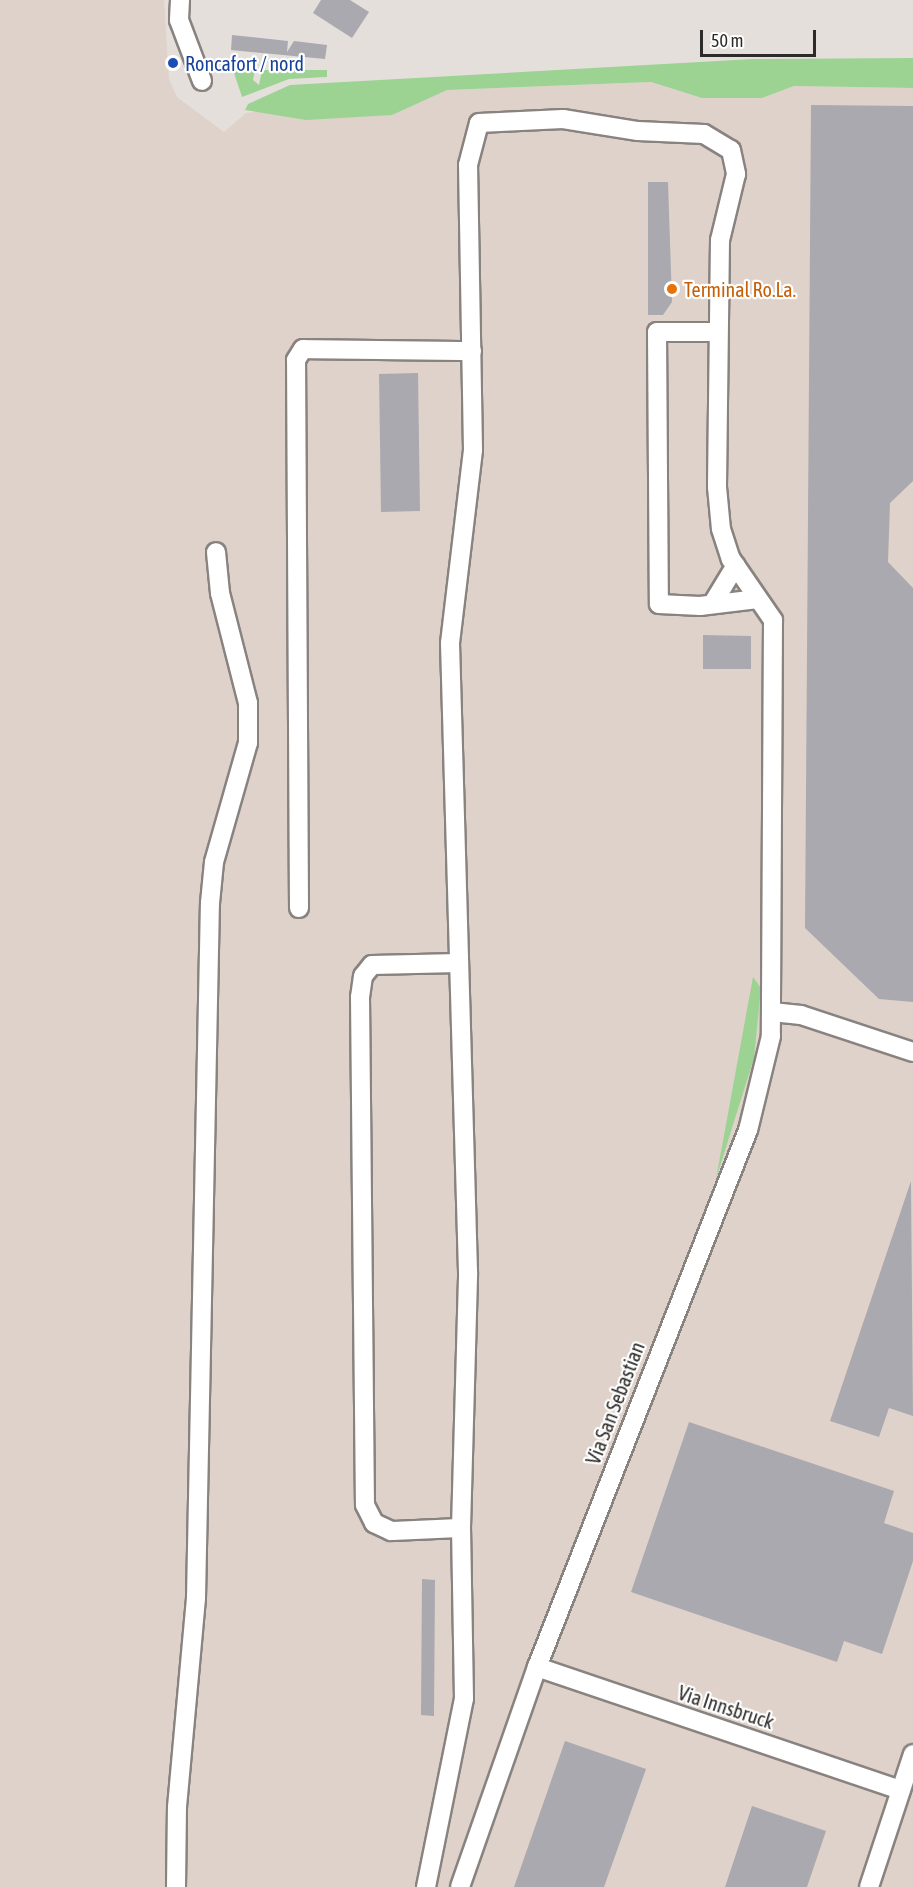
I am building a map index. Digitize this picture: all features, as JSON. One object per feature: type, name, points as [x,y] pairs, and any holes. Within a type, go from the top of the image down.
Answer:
[{"type":"street","points":[[180,0],[178,20],[202,81]]},
{"type":"street","name":"Via San Sebastian","points":[[460,1887],[537,1666],[748,1130],[766,1067],[772,1012],[772,620],[736,565],[721,529],[717,487],[717,332],[720,240],[736,174],[731,150],[704,134],[638,131],[563,119],[478,123],[468,165],[472,351]]},
{"type":"street","points":[[717,332],[657,332],[659,604],[759,599]]},
{"type":"street","points":[[299,908],[296,360],[303,349],[472,351],[473,450],[450,643],[468,1272],[461,1528],[464,1699],[426,1887]]},
{"type":"street","points":[[176,1887],[177,1807],[196,1598],[210,903],[214,861],[249,743],[248,703],[220,593],[216,552]]},
{"type":"street","points":[[713,603],[736,565]]},
{"type":"street","points":[[459,963],[372,965],[363,976],[360,1009],[365,1505],[374,1523],[391,1531],[461,1528]]},
{"type":"street","points":[[772,1012],[801,1015],[913,1052]]},
{"type":"street","name":"Via Innsbruck","points":[[537,1666],[901,1790]]},
{"type":"street","points":[[869,1887],[913,1754]]},
{"type":"shaded area","points":[[0,0],[164,0],[169,79],[177,97],[224,132],[246,113],[447,90],[651,82],[702,98],[762,98],[794,86],[913,88],[913,1887],[0,1887]]},
{"type":"green space","points":[[913,58],[913,88],[794,86],[762,98],[702,98],[651,82],[447,90],[392,115],[306,120],[245,110],[248,104],[290,85],[753,59]]},
{"type":"green space","points":[[233,70],[255,70],[253,80],[259,85],[262,70],[327,70],[327,77],[289,79],[242,97]]},
{"type":"green space","points":[[753,977],[761,988],[754,1058],[716,1179]]},
{"type":"building","points":[[321,0],[350,0],[369,12],[352,38],[313,13]]},
{"type":"building","points":[[232,35],[288,41],[287,52],[294,41],[327,45],[325,59],[231,50]]},
{"type":"building","points":[[811,105],[913,106],[913,481],[890,503],[888,562],[913,588],[913,1002],[879,999],[805,928]]},
{"type":"building","points":[[648,182],[668,182],[672,302],[663,315],[648,315]]},
{"type":"building","points":[[418,373],[420,511],[381,512],[379,374]]},
{"type":"building","points":[[703,635],[751,636],[751,669],[703,669]]},
{"type":"building","points":[[911,1181],[913,1416],[889,1408],[879,1437],[830,1421]]},
{"type":"building","points":[[689,1422],[894,1491],[884,1523],[913,1533],[913,1561],[882,1654],[844,1641],[837,1662],[631,1592]]},
{"type":"building","points":[[422,1579],[435,1580],[434,1716],[421,1715]]},
{"type":"building","points":[[565,1741],[646,1769],[604,1887],[514,1887]]},
{"type":"building","points":[[752,1806],[826,1831],[807,1887],[725,1887]]},
{"type":"place","name":"Roncafort / nord","points":[[173,63]]},
{"type":"place","name":"Terminal Ro.La.","points":[[672,289]]}]
